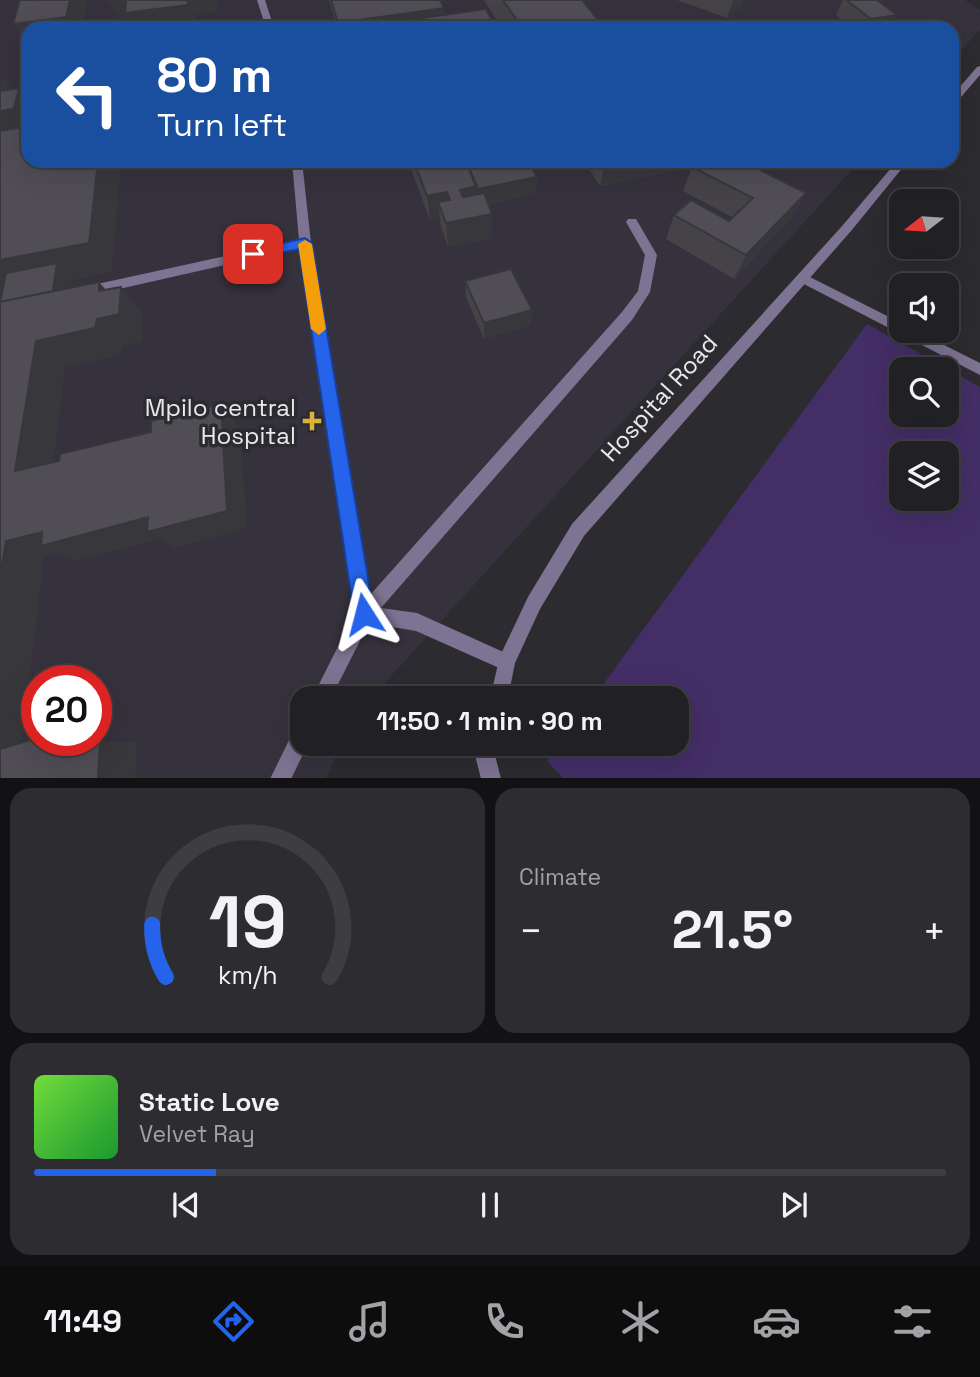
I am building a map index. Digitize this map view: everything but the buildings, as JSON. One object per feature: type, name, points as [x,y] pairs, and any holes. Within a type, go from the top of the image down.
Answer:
[{"type":"street","points":[[261,0],[268,21]]},
{"type":"street","points":[[959,94],[980,69]]},
{"type":"street","points":[[298,168],[305,243],[364,614]]},
{"type":"street","name":"Hospital Road","points":[[501,686],[506,662],[534,603],[578,530],[897,168]]},
{"type":"street","points":[[327,686],[364,614],[627,316],[645,292],[650,255],[632,222]]},
{"type":"street","points":[[69,295],[305,243]]},
{"type":"street","points":[[802,278],[889,323]]},
{"type":"street","points":[[929,343],[980,369]]},
{"type":"street","points":[[364,614],[417,622],[506,662]]},
{"type":"street","points":[[280,778],[291,756]]},
{"type":"street","points":[[486,756],[491,778]]},
{"type":"shaded area","name":"Mpilo central Hospital","points":[[0,0],[965,0],[980,10],[980,30],[959,52],[959,21],[21,21],[21,168],[854,168],[382,686],[290,686],[290,756],[336,756],[326,778],[0,778]]},
{"type":"shaded area","points":[[867,324],[889,336],[889,343],[901,343],[926,357],[889,357],[889,427],[959,427],[959,375],[980,387],[980,778],[563,778],[547,761],[551,756],[689,756],[689,686],[602,686]]},
{"type":"slow traffic","points":[[305,244],[319,329]]},
{"type":"place","name":"Mpilo central Hospital","points":[[312,421]]},
{"type":"route","points":[[253,254],[305,243],[364,614]]}]
